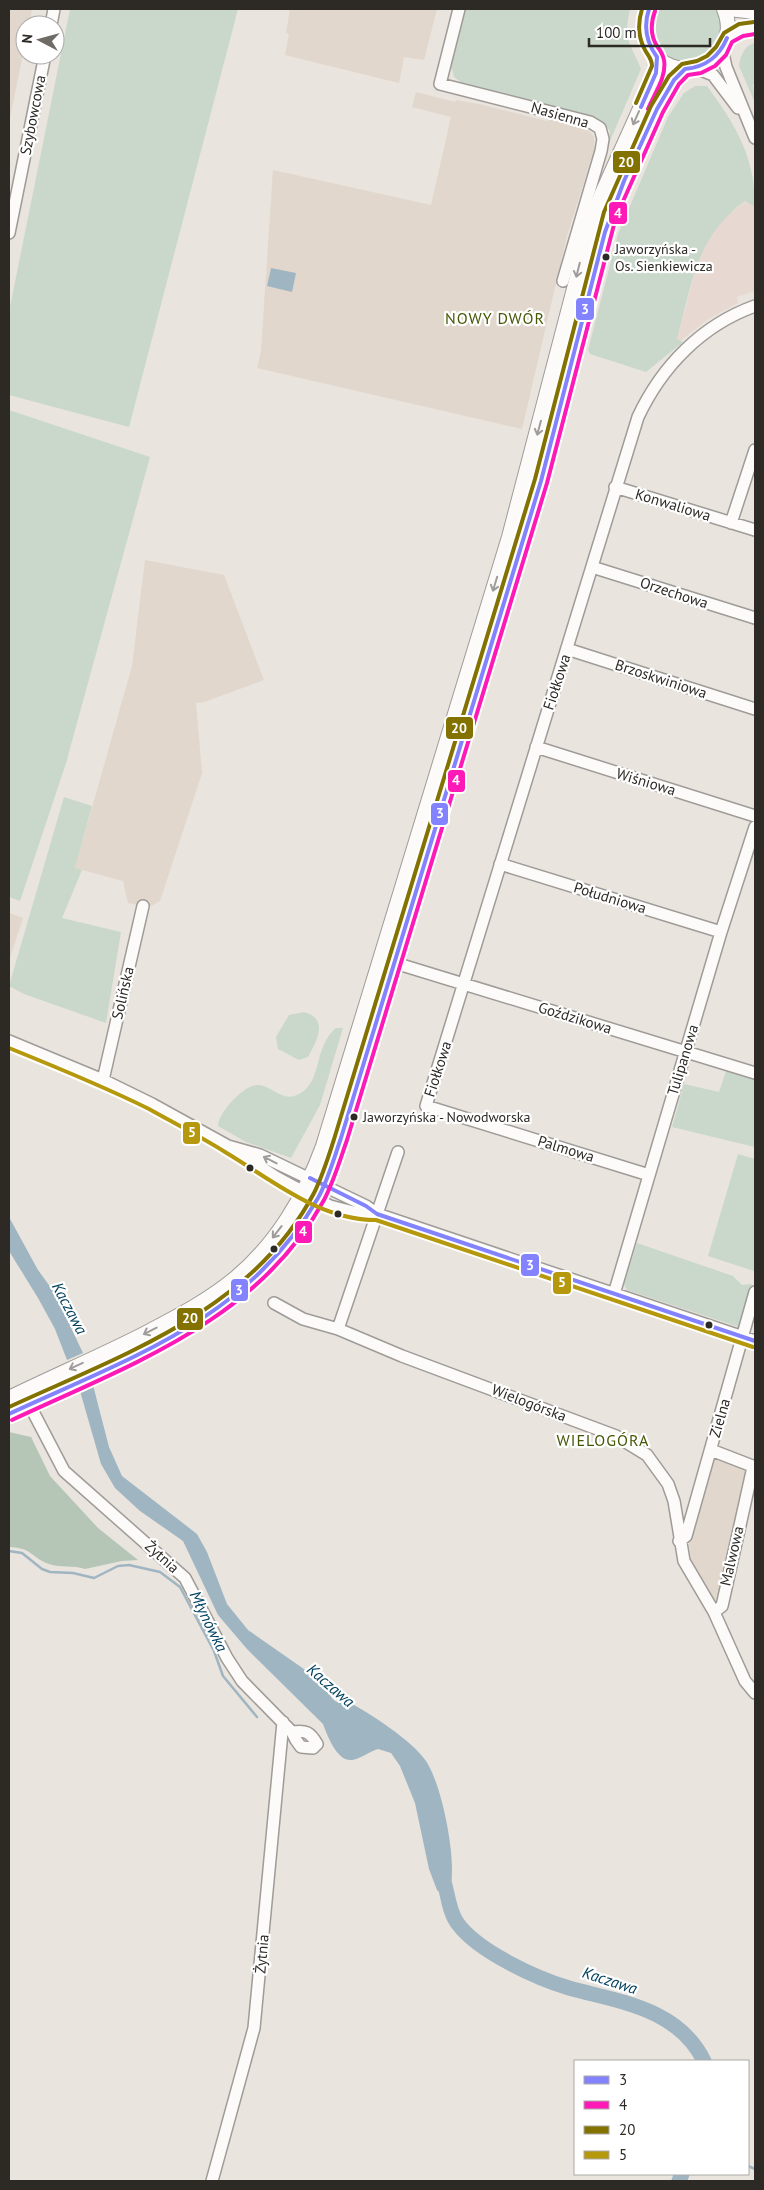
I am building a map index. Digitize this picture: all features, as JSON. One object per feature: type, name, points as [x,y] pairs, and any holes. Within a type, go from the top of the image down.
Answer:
[{"type":"main road","points":[[649,9],[646,19],[646,34],[650,47],[657,57],[671,66],[691,68]]},
{"type":"main road","points":[[724,9],[728,24],[724,44]]},
{"type":"main road","points":[[728,9],[755,12]]},
{"type":"main road","points":[[9,1414],[192,1327],[241,1294],[265,1272],[285,1249],[317,1199],[341,1138],[541,481],[604,232],[624,181],[660,103],[674,80],[691,68],[711,61],[724,44],[741,30],[755,28]]},
{"type":"main road","points":[[9,1398],[183,1314],[210,1298],[235,1278],[278,1232],[310,1178],[323,1146],[509,537],[592,220],[656,73],[657,57]]},
{"type":"street","name":"Nasienna","points":[[460,9],[440,84],[590,122],[600,128],[603,139],[601,151],[563,281]]},
{"type":"street","points":[[724,44],[726,67],[755,138]]},
{"type":"street","name":"Szybowcowa","points":[[9,233],[43,65]]},
{"type":"street","points":[[691,68],[713,75],[746,119]]},
{"type":"street","name":"Fiołkowa","points":[[426,1106],[638,417],[657,381],[687,347],[722,320],[755,306]]},
{"type":"street","points":[[731,523],[755,450]]},
{"type":"street","name":"Konwaliowa","points":[[615,487],[755,530]]},
{"type":"street","name":"Orzechowa","points":[[592,567],[755,618]]},
{"type":"street","name":"Brzoskwiniowa","points":[[567,649],[755,709]]},
{"type":"street","name":"Wiśniowa","points":[[536,748],[755,816]]},
{"type":"street","name":"Tulipanowa","points":[[614,1294],[721,932],[755,827]]},
{"type":"street","name":"Południowa","points":[[500,864],[721,932]]},
{"type":"street","name":"Solińska","points":[[103,1080],[143,906]]},
{"type":"street","name":"Goździkowa","points":[[395,963],[755,1073]]},
{"type":"street","points":[[9,1041],[103,1080],[228,1146],[254,1165],[330,1206],[361,1214],[377,1214]]},
{"type":"street","name":"Palmowa","points":[[426,1106],[649,1175]]},
{"type":"street","points":[[228,1146],[260,1155],[366,1206],[377,1214],[755,1341]]},
{"type":"street","points":[[338,1329],[398,1152]]},
{"type":"street","name":"Zielna","points":[[679,1541],[686,1536],[755,1292]]},
{"type":"street","name":"Wielogórska","points":[[274,1303],[303,1319],[338,1329],[402,1356],[616,1436],[647,1455],[668,1484],[674,1501],[679,1541],[684,1560],[714,1612],[745,1681],[755,1693]]},
{"type":"street","name":"Żytnia","points":[[29,1404],[64,1470],[185,1578],[227,1658],[242,1681],[292,1732]]},
{"type":"street","points":[[711,1450],[754,1467]]},
{"type":"street","name":"Malwowa","points":[[714,1612],[722,1606],[754,1467]]},
{"type":"street","name":"Żytnia","points":[[212,2181],[254,2028],[283,1722]]},
{"type":"shaded area","points":[[9,9],[32,9],[31,15],[15,15],[15,65],[21,65],[9,123]]},
{"type":"shaded area","points":[[290,9],[437,9],[424,60],[404,57],[399,83],[285,55],[289,34],[286,33]]},
{"type":"shaded area","points":[[416,92],[455,102],[456,100],[479,104],[547,121],[552,119],[583,128],[594,137],[594,150],[567,236],[522,429],[257,368],[261,351],[273,170],[431,205],[451,117],[412,107]]},
{"type":"shaded area","points":[[746,201],[755,207],[755,291],[737,297],[738,303],[707,320],[680,341],[677,340],[695,272],[707,241],[724,218]]},
{"type":"shaded area","points":[[145,560],[224,575],[264,680],[204,702],[196,703],[202,773],[160,901],[149,907],[128,903],[123,881],[75,868],[132,666]]},
{"type":"shaded area","points":[[9,913],[23,918],[9,961]]},
{"type":"shaded area","points":[[715,1456],[749,1469],[719,1602],[714,1606],[691,1560],[689,1544]]},
{"type":"green space","points":[[70,9],[238,9],[129,427],[9,395],[9,312],[59,65],[65,65],[65,34]]},
{"type":"green space","points":[[465,9],[630,9],[627,28],[629,41],[641,69],[607,148],[610,131],[603,122],[461,85],[461,82],[454,77],[452,69],[450,69]]},
{"type":"green space","points":[[656,9],[717,9],[722,32],[718,46],[713,52],[692,62],[684,63],[669,59],[663,54],[654,40],[652,24]]},
{"type":"green space","points":[[755,43],[755,83],[753,84],[755,103],[739,66],[746,48]]},
{"type":"green space","points":[[695,86],[707,86],[727,115],[742,142],[752,172],[755,207],[745,201],[716,230],[698,262],[692,280],[677,339],[683,342],[646,372],[590,354],[588,350],[618,234],[668,117],[684,93]]},
{"type":"green space","points":[[9,410],[150,457],[66,763],[20,901],[9,897]]},
{"type":"green space","points":[[64,797],[92,806],[75,868],[82,870],[62,918],[121,932],[106,1023],[24,994],[9,986]]},
{"type":"green space","points":[[304,1012],[312,1015],[317,1020],[319,1032],[308,1057],[299,1060],[278,1049],[276,1037],[289,1015]]},
{"type":"green space","points":[[336,1028],[343,1028],[320,1105],[291,1158],[246,1142],[218,1126],[222,1114],[233,1100],[253,1086],[264,1086],[288,1097],[299,1094],[307,1088],[312,1081],[324,1045]]},
{"type":"green space","points":[[726,1071],[755,1079],[755,1147],[672,1127],[684,1084],[719,1092]]},
{"type":"green space","points":[[738,1154],[755,1159],[754,1271],[708,1256]]},
{"type":"green space","points":[[637,1243],[733,1276],[742,1285],[752,1284],[745,1319],[739,1327],[627,1290],[624,1284]]},
{"type":"green space","points":[[9,1432],[31,1437],[50,1476],[98,1528],[138,1560],[122,1561],[85,1569],[49,1564],[28,1551],[9,1547]]},
{"type":"water","points":[[271,268],[296,273],[292,292],[267,286]]},
{"type":"water","points":[[9,1217],[38,1270],[54,1292],[83,1353],[67,1360],[55,1329],[9,1251]]},
{"type":"water","points":[[93,1385],[109,1447],[122,1476],[197,1534],[207,1552],[227,1604],[248,1630],[324,1683],[335,1701],[340,1703],[347,1701],[366,1712],[401,1736],[426,1761],[441,1798],[448,1828],[452,1868],[450,1903],[437,1890],[429,1869],[415,1803],[400,1766],[391,1753],[378,1749],[355,1760],[342,1757],[333,1747],[323,1724],[247,1649],[218,1615],[183,1541],[140,1511],[115,1488],[101,1464],[80,1391]]},
{"type":"waterway","name":"Młynówka","points":[[9,1551],[22,1553],[42,1569],[50,1572],[73,1573],[94,1578],[118,1566],[129,1565],[160,1572],[180,1587],[214,1651],[223,1676],[257,1717]]},
{"type":"waterway","name":"Kaczawa","points":[[445,1885],[455,1920],[467,1934],[494,1954],[541,1978],[569,1988],[627,2003],[663,2018],[679,2029],[693,2043],[703,2060]]},
{"type":"waterway","points":[[749,2166],[755,2169]]},
{"type":"waterway","name":"Kaczawa","points":[[679,2181],[682,2175]]},
{"type":"transit line","name":"20","points":[[636,103],[652,66],[640,34],[639,24],[642,9]]},
{"type":"transit line","name":"3","points":[[649,9],[646,28],[650,46],[657,57]]},
{"type":"transit line","name":"4","points":[[648,109],[664,73],[663,56],[652,33],[655,11]]},
{"type":"transit line","name":"20","points":[[9,1407],[139,1348],[181,1325],[220,1299],[256,1269],[288,1234],[314,1193],[335,1136],[535,479],[604,212],[651,106],[669,76],[682,64],[697,61],[707,56],[716,47],[724,33],[739,24],[754,22]]},
{"type":"transit line","name":"4","points":[[12,1420],[145,1358],[187,1335],[227,1308],[264,1278],[296,1242],[324,1200],[347,1140],[547,483],[616,217],[663,112],[679,84],[688,75],[701,73],[715,66],[726,55],[732,42],[743,36],[755,34]]},
{"type":"transit line","name":"3","points":[[685,69],[699,66],[711,60],[720,51],[727,38]]},
{"type":"transit line","name":"3","points":[[641,107],[656,73],[657,57]]},
{"type":"transit line","name":"3","points":[[9,1414],[141,1353],[182,1331],[221,1305],[257,1275],[290,1240],[322,1191],[341,1138],[541,481],[605,232],[624,181],[657,109],[674,80],[685,69]]},
{"type":"transit line","name":"5","points":[[9,1048],[149,1109],[216,1146],[278,1186],[316,1206],[355,1218],[376,1220],[753,1347]]},
{"type":"transit line","name":"3","points":[[310,1178],[366,1206],[377,1214],[755,1341]]},
{"type":"place","name":"Jaworzyńska - Os. Sienkiewicza","points":[[606,257]]},
{"type":"place","name":"Jaworzyńska - Nowodworska","points":[[354,1117]]},
{"type":"district","name":"NOWY DWÓR","points":[[495,318]]},
{"type":"district","name":"WIELOGÓRA","points":[[603,1440]]}]
